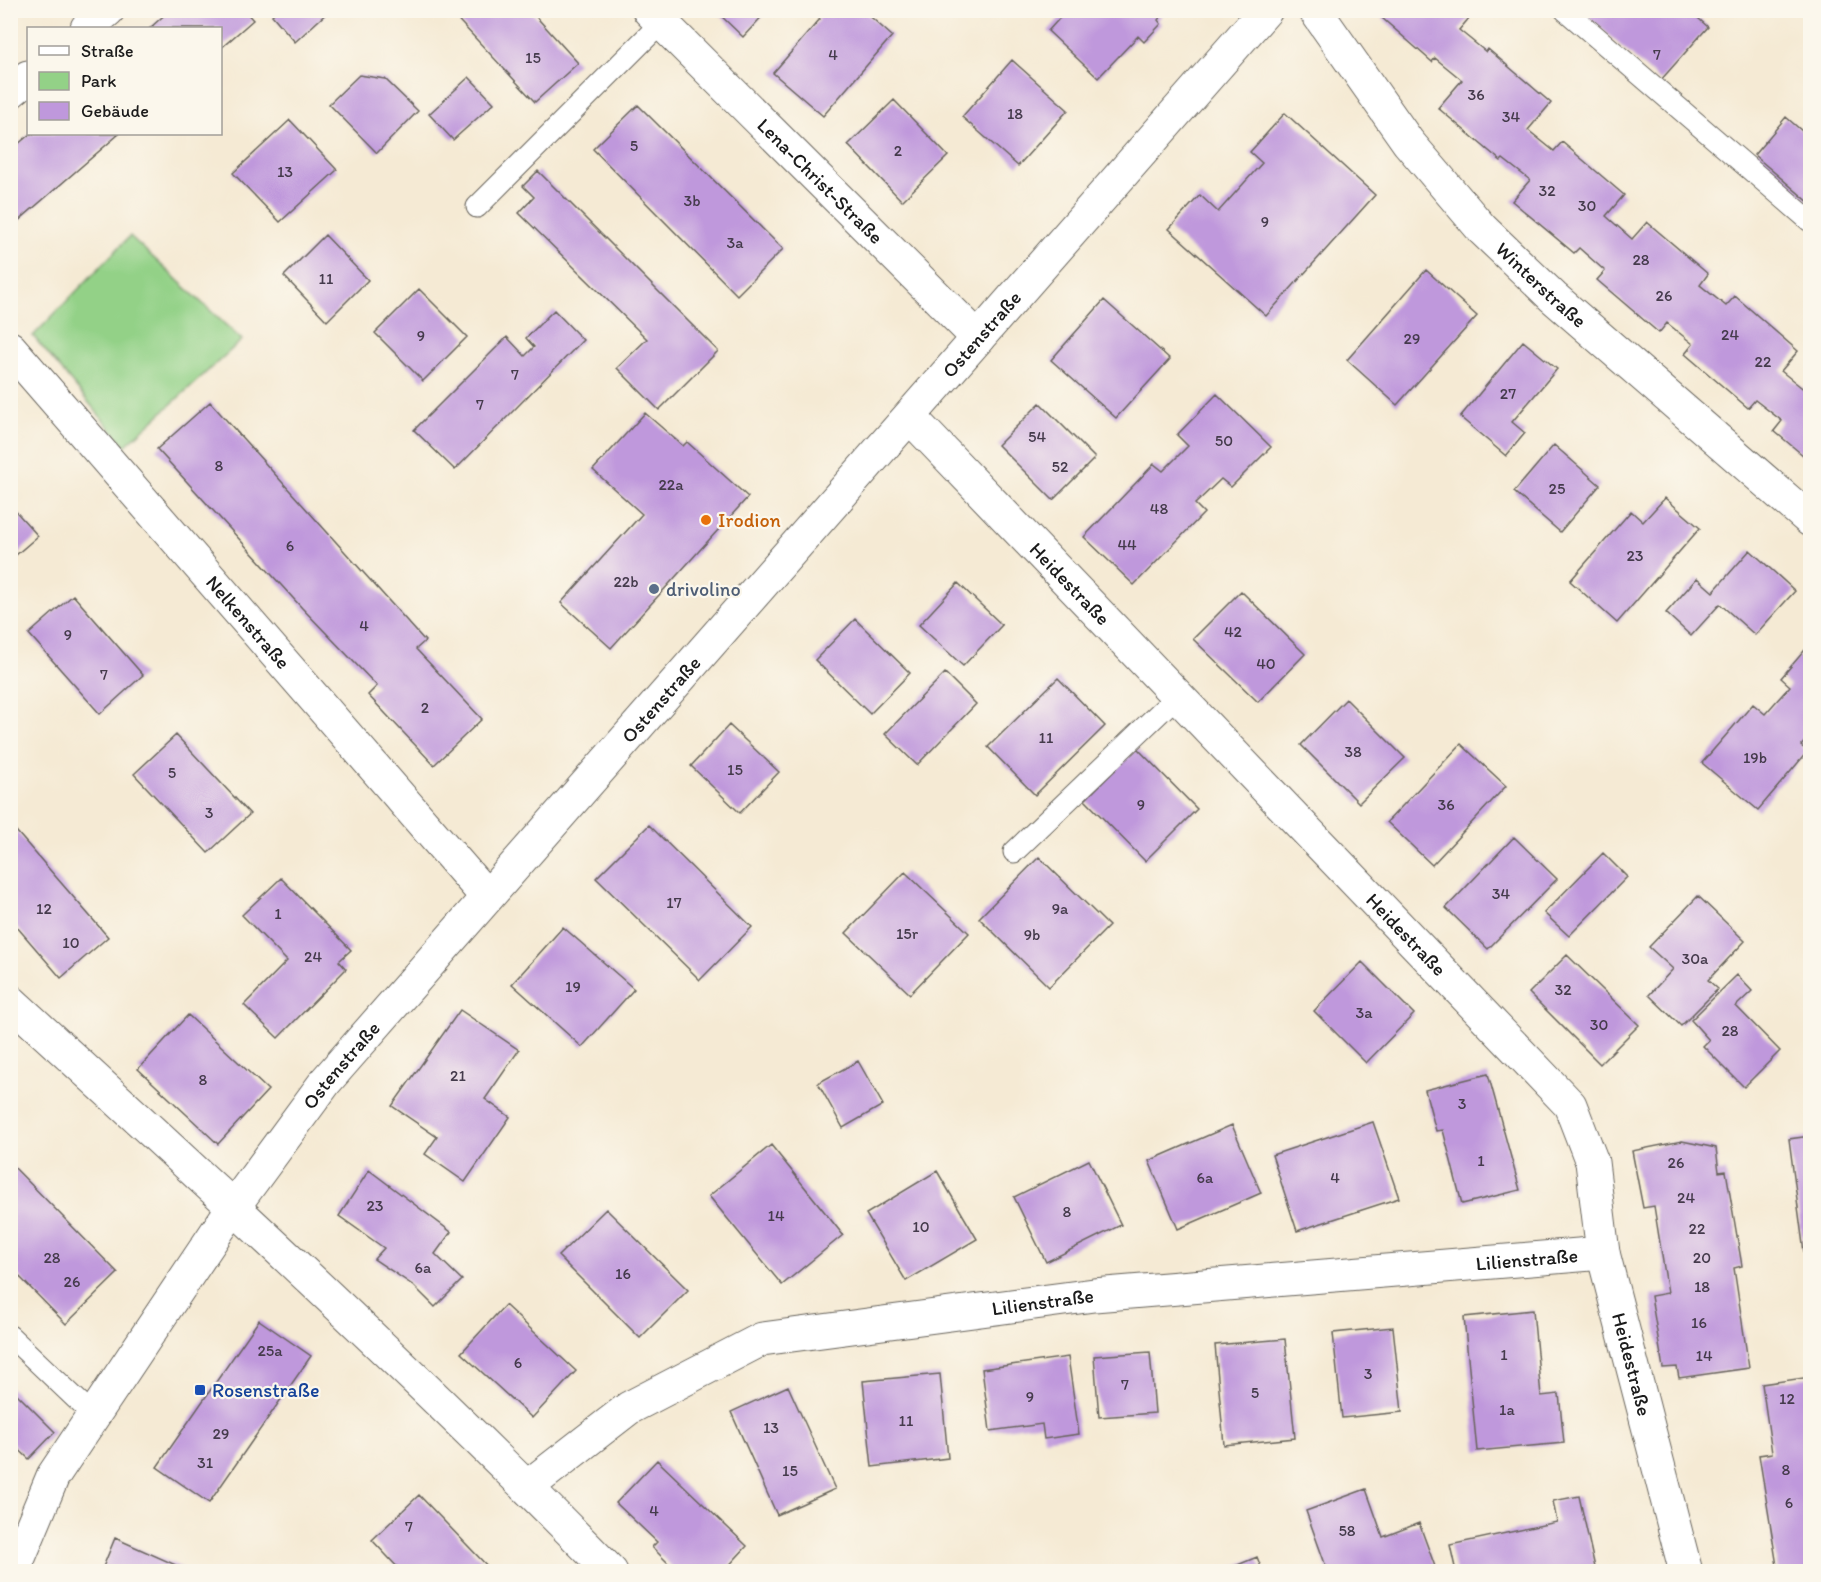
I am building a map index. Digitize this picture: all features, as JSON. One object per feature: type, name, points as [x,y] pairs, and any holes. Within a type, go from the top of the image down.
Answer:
[{"type":"street","points":[[88,27],[108,10]]},
{"type":"street","name":"Ostenstraße","points":[[13,1572],[53,1476],[234,1206],[326,1081],[1266,10]]},
{"type":"street","name":"Winterstraße","points":[[1315,10],[1408,142],[1482,230],[1553,297],[1810,520]]},
{"type":"street","name":"Lena-Christ-Straße","points":[[655,17],[978,338]]},
{"type":"street","points":[[10,92],[27,78]]},
{"type":"street","name":"Nelkenstraße","points":[[10,348],[487,897]]},
{"type":"street","name":"Heidestraße","points":[[910,417],[1570,1105],[1592,1162],[1603,1252],[1686,1572]]},
{"type":"street","points":[[10,1001],[234,1206],[527,1487],[611,1572]]},
{"type":"street","name":"Lilienstraße","points":[[527,1487],[629,1408],[762,1339],[1094,1295],[1603,1252]]},
{"type":"lane","points":[[1565,10],[1810,221]]},
{"type":"lane","name":"Lena-Christ-Straße","points":[[477,207],[655,17]]},
{"type":"lane","points":[[1014,852],[1178,696]]},
{"type":"lane","points":[[10,1336],[94,1416]]},
{"type":"green space","points":[[130,236],[242,340],[125,446],[33,336]]},
{"type":"building","points":[[170,10],[244,10],[253,20],[222,47],[222,27],[151,27]]},
{"type":"building","points":[[277,10],[330,10],[295,42],[272,15]]},
{"type":"building","points":[[449,10],[530,10],[578,63],[535,102]]},
{"type":"building","points":[[715,10],[768,10],[743,37]]},
{"type":"building","points":[[810,10],[863,10],[892,36],[823,116],[773,73],[820,19]]},
{"type":"building","points":[[1067,10],[1166,10],[1158,20],[1161,24],[1144,42],[1138,36],[1098,78],[1048,31]]},
{"type":"building","points":[[1373,10],[1476,10],[1459,30],[1486,52],[1488,49],[1551,103],[1528,130],[1554,151],[1562,142],[1624,195],[1606,216],[1632,239],[1647,222],[1708,274],[1700,285],[1726,306],[1735,296],[1798,351],[1781,371],[1806,391],[1810,385],[1810,461],[1774,431],[1782,421],[1755,400],[1748,408],[1685,354],[1693,344],[1667,323],[1659,333],[1597,280],[1605,271],[1579,248],[1574,253],[1512,201],[1530,180],[1503,159],[1501,161],[1438,108],[1462,80],[1435,58],[1432,62]]},
{"type":"building","points":[[1581,10],[1689,10],[1708,27],[1660,81]]},
{"type":"building","points":[[1012,60],[1068,110],[1018,166],[962,117]]},
{"type":"building","points":[[359,75],[385,79],[418,111],[377,153],[329,104]]},
{"type":"building","points":[[469,77],[494,103],[453,140],[429,114]]},
{"type":"building","points":[[894,100],[948,156],[902,201],[848,145]]},
{"type":"building","points":[[638,105],[783,249],[737,295],[593,149]]},
{"type":"building","points":[[1285,113],[1375,195],[1266,316],[1169,229],[1200,195],[1218,212],[1262,163],[1250,152]]},
{"type":"building","points":[[1786,117],[1810,138],[1810,203],[1754,155]]},
{"type":"building","points":[[290,120],[337,170],[280,222],[233,173]]},
{"type":"building","points":[[29,135],[118,135],[10,228],[10,151]]},
{"type":"building","points":[[538,171],[718,351],[659,410],[617,368],[647,339],[519,213],[534,197],[523,186]]},
{"type":"building","points":[[325,235],[368,280],[327,321],[284,276]]},
{"type":"building","points":[[1426,270],[1477,316],[1397,405],[1347,360]]},
{"type":"building","points":[[419,289],[467,337],[423,381],[375,333]]},
{"type":"building","points":[[1104,300],[1170,359],[1116,418],[1051,360]]},
{"type":"building","points":[[554,310],[583,340],[455,470],[414,430],[507,337],[525,356],[534,347],[526,338]]},
{"type":"building","points":[[1523,341],[1557,369],[1512,422],[1525,433],[1506,456],[1460,417]]},
{"type":"building","points":[[1217,394],[1271,447],[1231,487],[1221,479],[1195,504],[1204,513],[1134,585],[1084,537],[1154,464],[1163,471],[1188,446],[1177,435]]},
{"type":"building","points":[[210,402],[425,641],[416,649],[482,719],[434,765],[368,695],[377,686],[302,608],[157,449]]},
{"type":"building","points":[[1040,403],[1095,458],[1053,500],[998,445]]},
{"type":"building","points":[[645,413],[683,446],[687,442],[748,497],[611,648],[561,603],[642,514],[593,470]]},
{"type":"building","points":[[1554,445],[1600,485],[1560,532],[1514,492]]},
{"type":"building","points":[[1665,498],[1700,528],[1617,623],[1570,581],[1631,511],[1643,522]]},
{"type":"building","points":[[10,505],[38,536],[10,560]]},
{"type":"building","points":[[1750,550],[1795,591],[1755,635],[1720,604],[1691,636],[1666,613],[1697,578],[1713,592]]},
{"type":"building","points":[[958,583],[1002,625],[963,666],[919,625]]},
{"type":"building","points":[[1241,591],[1305,654],[1258,702],[1193,639]]},
{"type":"building","points":[[73,595],[143,675],[100,714],[29,634]]},
{"type":"building","points":[[855,619],[910,673],[870,714],[815,660]]},
{"type":"building","points":[[1810,644],[1810,735],[1801,746],[1808,751],[1758,810],[1702,763],[1753,704],[1765,714],[1790,686],[1781,678]]},
{"type":"building","points":[[945,673],[976,704],[917,765],[885,734]]},
{"type":"building","points":[[1058,678],[1105,726],[1035,795],[988,747]]},
{"type":"building","points":[[1346,699],[1405,758],[1359,803],[1301,745]]},
{"type":"building","points":[[729,725],[779,772],[740,813],[691,766]]},
{"type":"building","points":[[176,735],[250,814],[208,853],[134,774]]},
{"type":"building","points":[[1461,744],[1506,786],[1432,865],[1387,822]]},
{"type":"building","points":[[1137,748],[1197,809],[1145,861],[1085,800]]},
{"type":"building","points":[[10,824],[108,937],[61,978],[10,919]]},
{"type":"building","points":[[649,825],[752,927],[700,980],[596,878]]},
{"type":"building","points":[[1514,837],[1557,879],[1488,949],[1446,908]]},
{"type":"building","points":[[1603,853],[1627,877],[1569,936],[1544,913]]},
{"type":"building","points":[[1039,857],[1109,926],[1049,987],[979,918]]},
{"type":"building","points":[[905,872],[969,933],[910,994],[846,933]]},
{"type":"building","points":[[281,878],[351,950],[339,961],[346,969],[278,1038],[244,1005],[287,961],[242,915]]},
{"type":"building","points":[[1698,896],[1745,941],[1708,980],[1718,989],[1681,1026],[1649,995],[1673,969],[1649,947]]},
{"type":"building","points":[[563,927],[634,989],[582,1047],[512,984]]},
{"type":"building","points":[[1567,955],[1639,1025],[1600,1064],[1529,993]]},
{"type":"building","points":[[1362,962],[1414,1014],[1366,1063],[1314,1011]]},
{"type":"building","points":[[1737,975],[1752,991],[1736,1006],[1780,1051],[1744,1087],[1703,1046],[1709,1040],[1691,1020]]},
{"type":"building","points":[[460,1010],[519,1050],[485,1099],[510,1117],[465,1182],[425,1154],[437,1137],[392,1106]]},
{"type":"building","points":[[188,1015],[268,1090],[218,1144],[138,1069]]},
{"type":"building","points":[[858,1061],[883,1105],[843,1128],[818,1083]]},
{"type":"building","points":[[1488,1074],[1520,1190],[1462,1204],[1443,1130],[1436,1131],[1425,1090]]},
{"type":"building","points":[[1373,1122],[1399,1198],[1297,1231],[1272,1155]]},
{"type":"building","points":[[1232,1125],[1261,1193],[1178,1229],[1149,1161]]},
{"type":"building","points":[[1810,1136],[1810,1290],[1809,1290],[1789,1139]]},
{"type":"building","points":[[1682,1141],[1716,1148],[1719,1172],[1726,1171],[1742,1266],[1734,1268],[1749,1368],[1679,1378],[1677,1367],[1663,1368],[1651,1296],[1668,1293],[1654,1206],[1643,1208],[1632,1151]]},
{"type":"building","points":[[771,1145],[843,1235],[782,1285],[709,1196]]},
{"type":"building","points":[[1089,1160],[1121,1225],[1046,1262],[1014,1197]]},
{"type":"building","points":[[10,1163],[118,1273],[66,1324],[10,1267]]},
{"type":"building","points":[[369,1170],[451,1232],[435,1254],[462,1280],[435,1307],[414,1286],[374,1259],[384,1248],[339,1216]]},
{"type":"building","points":[[937,1171],[977,1239],[906,1281],[866,1214]]},
{"type":"building","points":[[606,1209],[688,1290],[640,1338],[558,1256]]},
{"type":"building","points":[[505,1305],[576,1371],[532,1418],[461,1353]]},
{"type":"building","points":[[1533,1310],[1541,1396],[1559,1394],[1564,1443],[1477,1451],[1464,1317]]},
{"type":"building","points":[[259,1320],[311,1356],[209,1503],[157,1467]]},
{"type":"building","points":[[1393,1327],[1402,1412],[1342,1418],[1333,1333]]},
{"type":"building","points":[[1285,1339],[1295,1438],[1224,1445],[1215,1345]]},
{"type":"building","points":[[1150,1352],[1155,1413],[1099,1417],[1094,1356]]},
{"type":"building","points":[[1068,1357],[1079,1434],[1044,1439],[1042,1424],[990,1431],[982,1369]]},
{"type":"building","points":[[940,1374],[948,1458],[872,1467],[863,1381]]},
{"type":"building","points":[[1810,1377],[1810,1572],[1778,1572],[1759,1455],[1772,1453],[1762,1384]]},
{"type":"building","points":[[788,1386],[835,1489],[777,1515],[731,1412]]},
{"type":"building","points":[[10,1387],[55,1432],[29,1459],[10,1441]]},
{"type":"building","points":[[657,1460],[747,1546],[723,1572],[677,1572],[652,1547],[657,1542],[616,1503]]},
{"type":"building","points":[[1366,1489],[1383,1537],[1419,1523],[1437,1572],[1328,1572],[1306,1511]]},
{"type":"building","points":[[419,1495],[493,1572],[402,1572],[372,1540]]},
{"type":"building","points":[[1579,1496],[1596,1572],[1456,1572],[1450,1545],[1557,1522],[1553,1501]]},
{"type":"building","points":[[115,1538],[187,1570],[186,1572],[101,1572]]},
{"type":"building","points":[[1257,1557],[1263,1572],[1223,1572],[1223,1571]]},
{"type":"place","name":"Irodion","points":[[706,520]]},
{"type":"place","name":"drivolino","points":[[654,589]]},
{"type":"place","name":"Rosenstraße","points":[[200,1390]]}]
